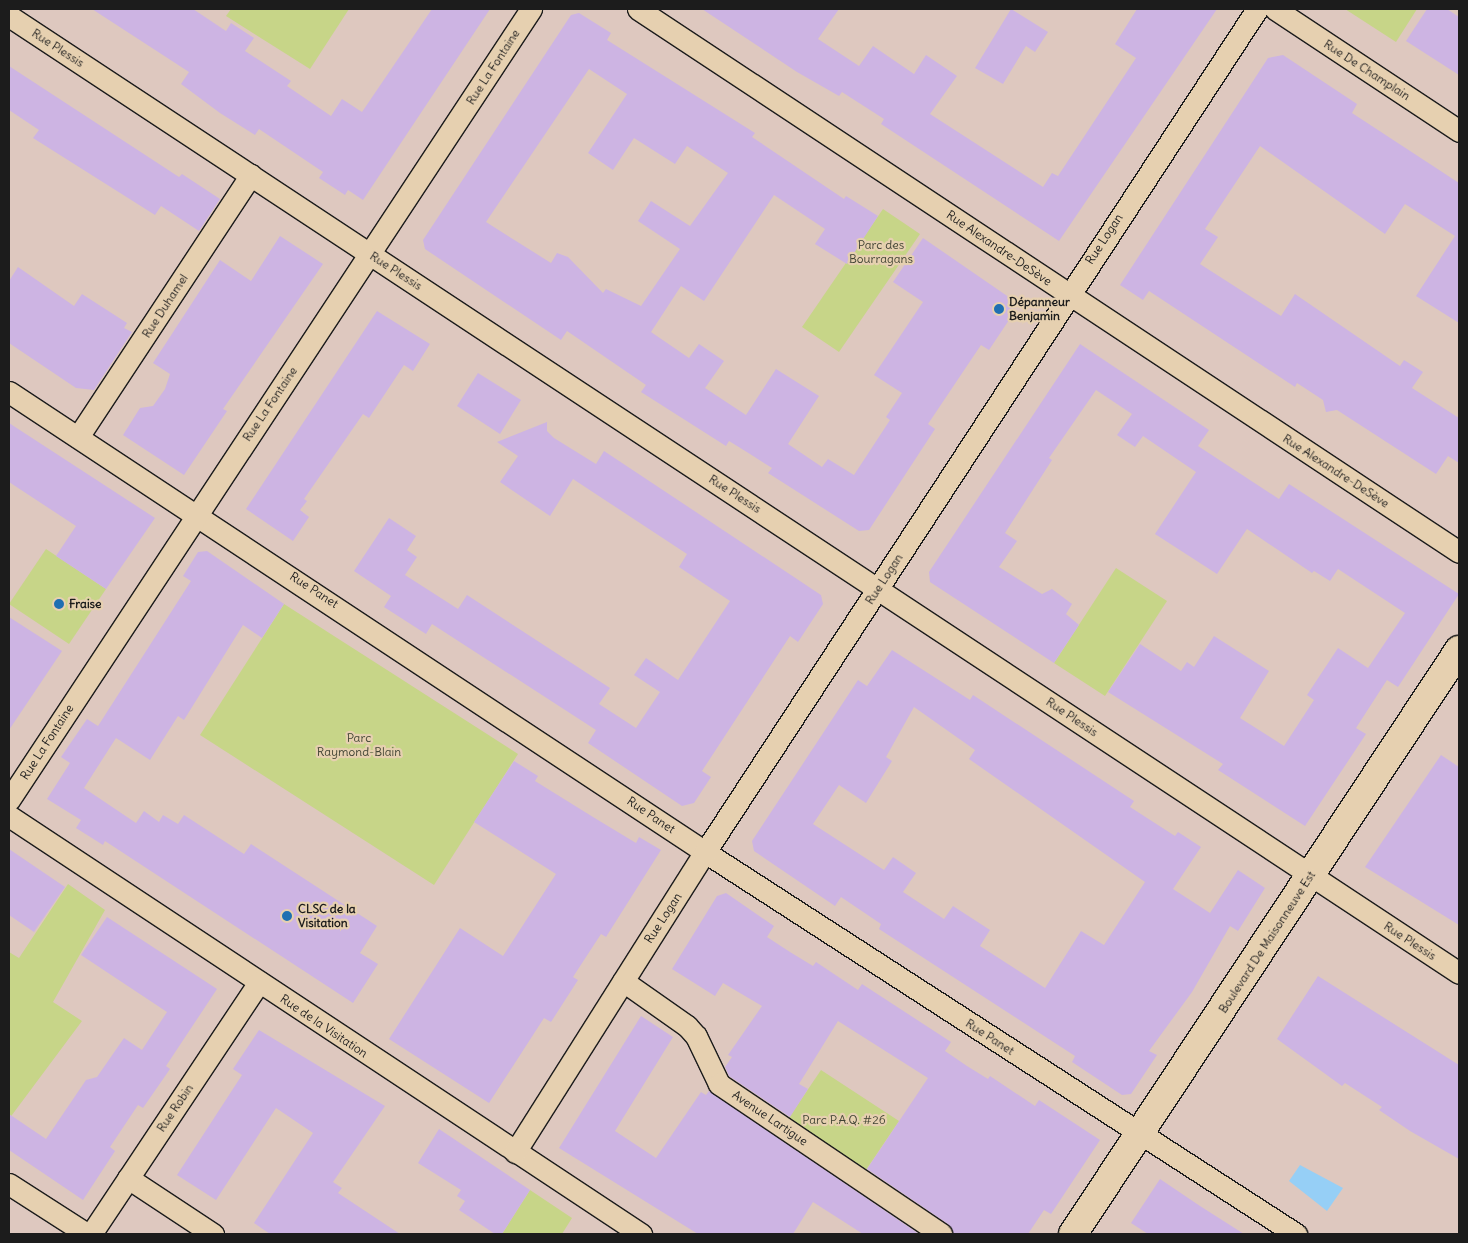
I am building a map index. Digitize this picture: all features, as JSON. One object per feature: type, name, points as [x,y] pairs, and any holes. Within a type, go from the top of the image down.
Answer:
[{"type":"street","name":"Rue La Fontaine","points":[[9,800],[531,9]]},
{"type":"street","name":"Rue Alexandre-DeSève","points":[[638,9],[1459,552]]},
{"type":"street","name":"Rue Logan","points":[[515,1152],[705,852],[1068,294],[1257,9]]},
{"type":"street","name":"Rue De Champlain","points":[[1274,9],[1459,131]]},
{"type":"street","name":"Rue Plessis","points":[[9,16],[878,588],[1459,974]]},
{"type":"street","name":"Rue Duhamel","points":[[78,437],[251,175]]},
{"type":"street","name":"Rue Panet","points":[[9,392],[705,852],[1296,1234]]},
{"type":"street","name":"Boulevard De Maisonneuve Est","points":[[1073,1234],[1141,1135],[1459,650]]},
{"type":"street","name":"Rue de la Visitation","points":[[9,816],[641,1234]]},
{"type":"street","name":"Avenue Lartigue","points":[[623,981],[687,1026],[696,1036],[719,1084],[941,1234]]},
{"type":"street","name":"Rue Robin","points":[[91,1234],[259,982]]},
{"type":"street","points":[[128,1178],[213,1234]]},
{"type":"street","points":[[9,1184],[87,1234]]},
{"type":"green space","points":[[231,9],[349,9],[310,69],[226,16]]},
{"type":"green space","points":[[1345,9],[1417,9],[1396,42]]},
{"type":"green space","name":"Parc des Bourragans","points":[[883,209],[920,234],[839,352],[802,327]]},
{"type":"green space","points":[[46,549],[106,589],[69,644],[9,604]]},
{"type":"green space","points":[[1116,568],[1167,601],[1105,696],[1054,663]]},
{"type":"green space","name":"Parc Raymond-Blain","points":[[284,604],[518,754],[434,885],[200,735]]},
{"type":"green space","points":[[68,884],[105,910],[53,1002],[82,1021],[9,1119],[9,952],[19,958]]},
{"type":"green space","name":"Parc P.A.Q. #26","points":[[821,1070],[899,1121],[866,1170],[788,1119]]},
{"type":"green space","points":[[530,1190],[572,1218],[562,1234],[502,1234]]},
{"type":"water","points":[[1300,1165],[1343,1188],[1327,1211],[1289,1181]]},
{"type":"building","points":[[92,9],[193,9],[226,31],[231,23],[254,38],[245,51],[291,81],[287,86],[331,116],[342,99],[362,112],[432,9],[490,9],[363,200],[348,190],[345,195],[319,178],[323,172],[259,129],[255,135],[220,113],[181,84],[189,72]]},
{"type":"building","points":[[702,9],[839,9],[818,39],[859,66],[873,46],[914,74],[926,55],[957,76],[930,114],[1043,187],[1052,173],[1058,176],[1136,58],[1115,44],[1137,9],[1217,9],[1059,241],[881,124],[884,119],[842,92],[839,96],[797,72]]},
{"type":"building","points":[[1011,9],[1048,32],[1035,52],[1026,46],[1003,84],[975,68]]},
{"type":"building","points":[[1427,9],[1447,9],[1459,17],[1459,75],[1406,41]]},
{"type":"building","points":[[579,13],[611,33],[607,40],[755,133],[752,137],[844,199],[846,196],[878,216],[847,264],[815,244],[825,229],[774,195],[704,301],[681,286],[651,332],[689,358],[699,344],[724,361],[705,388],[746,415],[776,369],[819,396],[788,444],[822,467],[828,459],[854,475],[890,420],[886,417],[902,393],[874,375],[923,302],[893,282],[923,238],[1013,300],[1015,311],[989,350],[981,345],[928,424],[935,429],[869,530],[859,531],[768,473],[772,468],[729,441],[726,446],[641,392],[646,385],[567,331],[561,340],[425,249],[423,240],[571,15]],"holes":[[[589,69],[627,94],[588,153],[613,170],[634,138],[675,164],[687,146],[728,173],[690,226],[651,201],[638,221],[680,249],[641,306],[606,289],[603,293],[568,257],[557,253],[551,263],[486,222]]]},
{"type":"building","points":[[1283,55],[1357,104],[1352,113],[1459,183],[1459,323],[1416,296],[1455,236],[1405,204],[1385,234],[1260,146],[1205,229],[1218,237],[1200,264],[1281,316],[1295,294],[1400,366],[1404,360],[1423,372],[1412,388],[1459,418],[1459,463],[1448,456],[1436,474],[1337,410],[1326,412],[1323,400],[1297,383],[1295,387],[1149,291],[1143,300],[1120,285],[1268,58]]},
{"type":"building","points":[[9,66],[179,177],[182,174],[220,199],[199,231],[161,206],[155,215],[33,138],[39,130],[9,110]]},
{"type":"building","points":[[280,236],[323,264],[223,409],[227,411],[184,475],[123,435],[140,408],[153,406],[165,389],[170,374],[153,363],[220,260],[251,281]]},
{"type":"building","points":[[18,267],[74,306],[82,294],[127,323],[124,328],[132,332],[94,390],[76,388],[9,343],[9,281]]},
{"type":"building","points":[[377,311],[430,344],[413,371],[404,365],[369,418],[363,414],[304,499],[307,501],[300,510],[309,517],[293,541],[246,509]]},
{"type":"building","points":[[1080,344],[1209,430],[1198,446],[1279,499],[1289,484],[1459,594],[1398,687],[1387,680],[1356,728],[1366,734],[1305,826],[1218,770],[1223,764],[1108,692],[1140,644],[1181,671],[1187,662],[1194,667],[1214,636],[1269,671],[1240,718],[1284,746],[1314,700],[1307,695],[1338,648],[1368,668],[1405,613],[1338,569],[1330,581],[1314,571],[1312,573],[1247,529],[1217,574],[1155,534],[1196,472],[1143,436],[1135,447],[1117,435],[1132,414],[1096,390],[1049,458],[1052,460],[1005,533],[1017,541],[999,567],[1042,594],[1052,589],[1072,604],[1066,614],[1079,625],[1054,663],[930,582],[929,572]]},
{"type":"building","points":[[478,373],[521,400],[500,434],[457,406]]},
{"type":"building","points":[[547,422],[547,431],[554,438],[596,464],[604,451],[821,595],[823,604],[798,642],[790,636],[702,771],[711,777],[694,803],[682,806],[588,743],[596,730],[432,624],[426,634],[384,607],[391,596],[354,571],[389,518],[416,536],[407,550],[417,557],[405,575],[458,609],[467,595],[610,688],[599,704],[636,728],[660,692],[634,675],[646,658],[678,680],[730,601],[679,567],[687,554],[573,479],[550,516],[500,482],[518,456],[497,442]]},
{"type":"building","points":[[9,423],[155,518],[106,589],[56,556],[76,526],[9,482]]},
{"type":"building","points":[[207,551],[284,604],[262,638],[243,625],[184,720],[178,716],[150,760],[116,738],[84,788],[136,823],[144,811],[159,822],[163,815],[178,824],[184,815],[244,854],[251,844],[377,926],[360,953],[378,964],[353,1003],[105,841],[103,845],[76,828],[81,820],[47,799],[70,763],[61,757],[87,719],[98,726],[191,581],[183,576],[198,552]]},
{"type":"building","points":[[9,617],[62,651],[9,730]]},
{"type":"building","points":[[892,650],[970,700],[973,695],[1134,801],[1130,807],[1175,836],[1178,832],[1201,847],[1173,889],[1210,913],[1238,870],[1265,888],[1238,931],[1230,926],[1192,992],[1149,1051],[1157,1055],[1131,1094],[1122,1095],[1072,1062],[1075,1056],[879,929],[881,924],[841,897],[835,906],[754,851],[752,841],[858,680],[867,686]],"holes":[[[914,707],[975,750],[969,759],[1145,882],[1104,945],[1081,931],[1045,988],[980,946],[990,930],[953,906],[944,919],[903,892],[916,873],[893,857],[884,870],[813,824],[839,785],[866,803],[892,761],[886,757]]]},
{"type":"building","points":[[1441,755],[1459,767],[1459,925],[1365,867]]},
{"type":"building","points":[[514,761],[538,776],[535,781],[593,817],[636,843],[639,837],[661,850],[606,937],[601,934],[573,977],[578,980],[551,1022],[544,1018],[489,1103],[389,1039],[460,928],[503,956],[556,874],[474,822]]},
{"type":"building","points":[[9,849],[65,887],[34,932],[9,915]]},
{"type":"building","points":[[726,893],[774,926],[767,937],[813,966],[816,962],[858,990],[862,984],[951,1042],[945,1051],[967,1066],[988,1079],[990,1076],[1035,1106],[1039,1100],[1100,1140],[1051,1214],[1044,1210],[1028,1234],[953,1234],[948,1224],[867,1169],[928,1078],[838,1021],[799,1084],[808,1089],[790,1117],[729,1076],[725,1067],[732,1057],[728,1055],[762,1006],[723,983],[715,996],[672,969],[717,896]]},
{"type":"building","points":[[107,917],[217,989],[166,1066],[170,1069],[143,1108],[138,1105],[110,1147],[115,1151],[83,1200],[9,1150],[9,1114],[46,1139],[86,1080],[97,1077],[124,1038],[142,1050],[167,1012],[81,955]]},
{"type":"building","points":[[1318,976],[1459,1065],[1459,1159],[1410,1131],[1379,1110],[1382,1107],[1345,1083],[1342,1086],[1277,1039]]},
{"type":"building","points":[[641,1016],[673,1037],[615,1131],[656,1158],[701,1092],[706,1095],[709,1091],[919,1234],[863,1234],[813,1202],[793,1234],[698,1234],[559,1148]]},
{"type":"building","points":[[259,1030],[385,1106],[333,1182],[342,1188],[338,1193],[400,1234],[270,1234],[254,1223],[313,1133],[276,1108],[216,1200],[177,1175],[242,1075],[233,1069]]},
{"type":"building","points":[[439,1129],[530,1190],[502,1234],[495,1234],[459,1210],[465,1201],[457,1196],[461,1190],[418,1163]]},
{"type":"building","points":[[1160,1179],[1244,1234],[1148,1234],[1131,1223]]},
{"type":"place","name":"Dépanneur Benjamin","points":[[999,309]]},
{"type":"place","name":"Fraise","points":[[59,604]]},
{"type":"place","name":"CLSC de la Visitation","points":[[287,916]]}]
